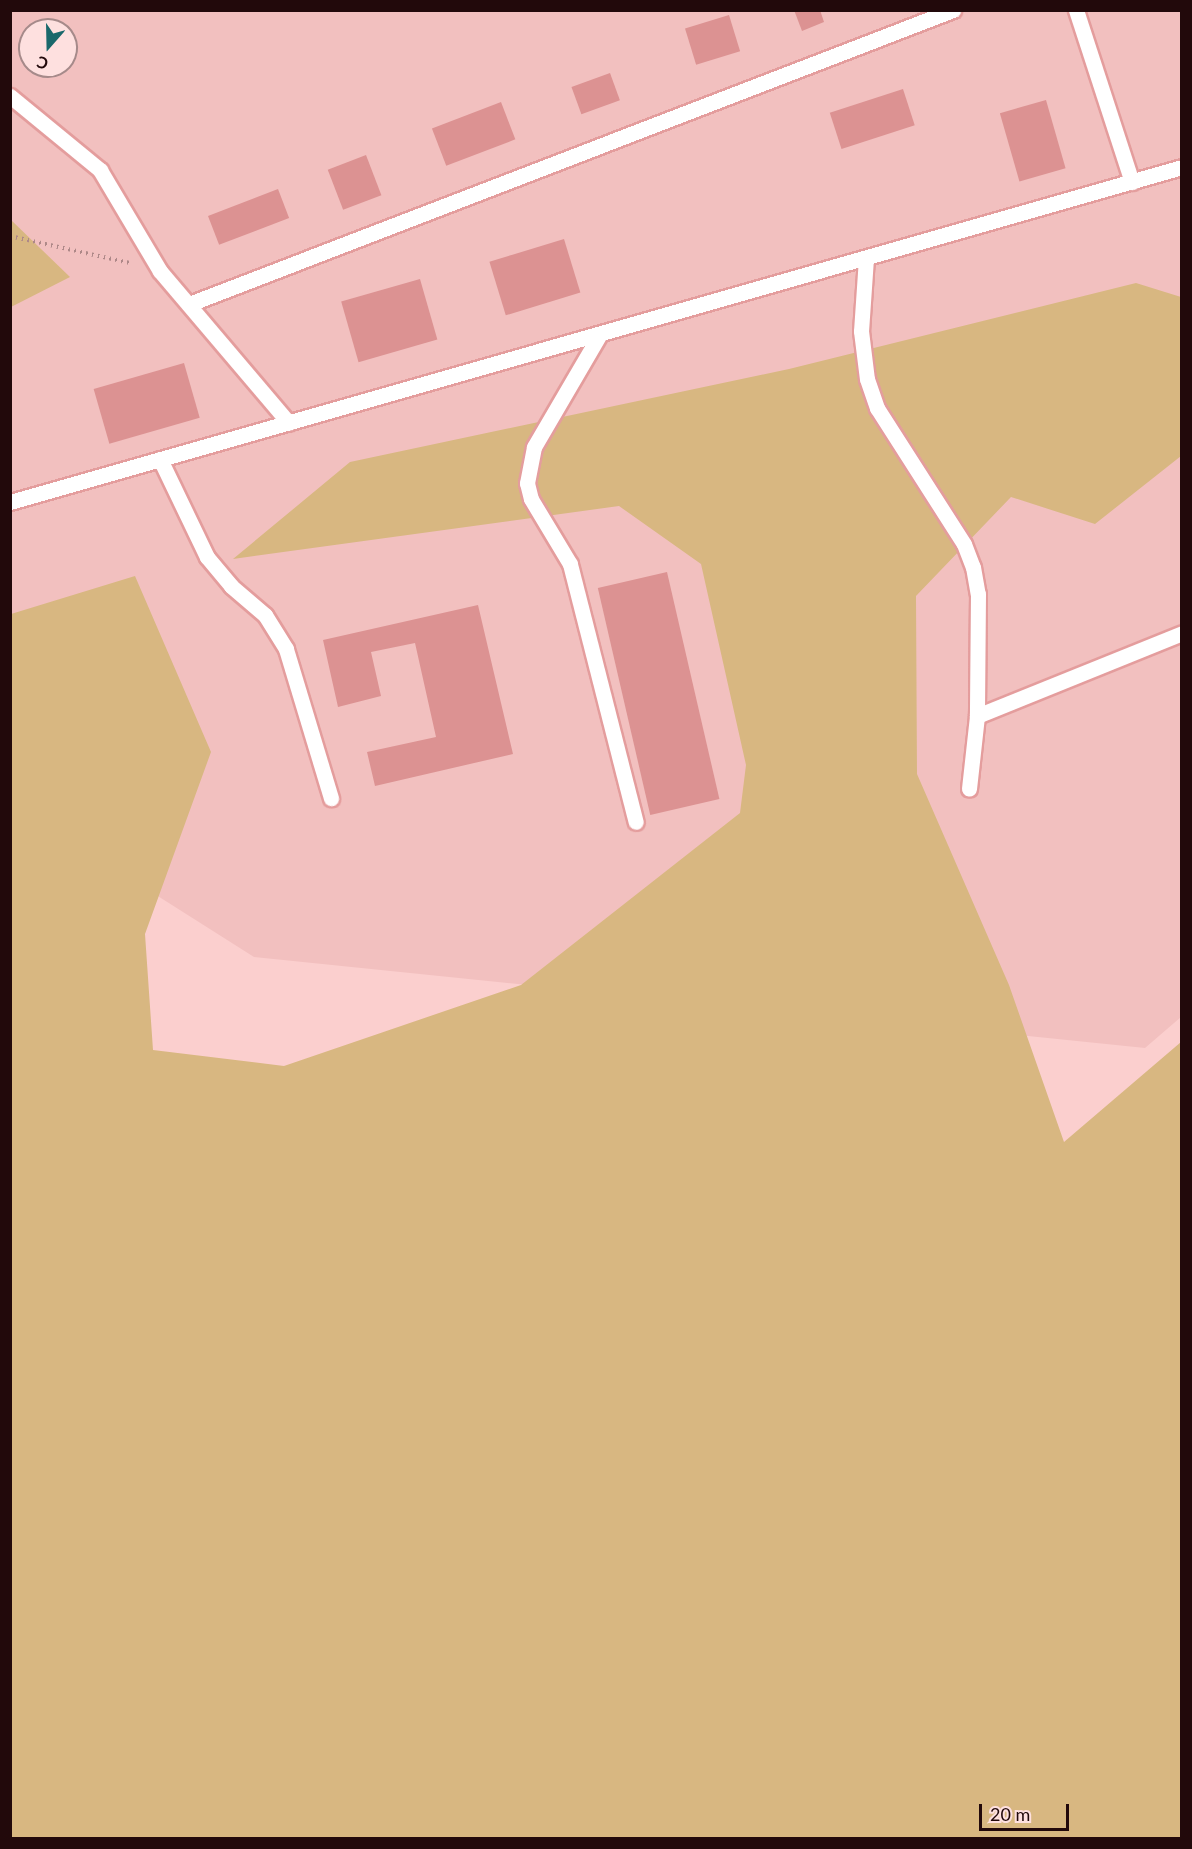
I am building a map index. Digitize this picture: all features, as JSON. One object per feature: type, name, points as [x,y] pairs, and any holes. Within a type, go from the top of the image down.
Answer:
[{"type":"lane","points":[[189,304],[953,10]]},
{"type":"lane","points":[[1076,10],[1132,182]]},
{"type":"lane","points":[[10,96],[100,170],[159,271],[289,423]]},
{"type":"lane","points":[[10,502],[1182,167]]},
{"type":"lane","points":[[866,258],[861,331],[867,380],[878,408],[964,544],[974,567],[978,594],[977,716],[969,789]]},
{"type":"lane","points":[[600,334],[534,447],[527,483],[531,499],[570,564],[636,822]]},
{"type":"lane","points":[[160,459],[207,557],[231,586],[265,615],[286,649],[331,798]]},
{"type":"lane","points":[[977,716],[1182,633]]},
{"type":"path","points":[[10,236],[53,243],[159,271]]},
{"type":"shaded area","points":[[10,11],[1181,11],[1181,1017],[1145,1048],[254,957],[11,803]]},
{"type":"shaded area","points":[[10,219],[70,277],[11,307],[10,307]]},
{"type":"shaded area","points":[[1136,283],[1181,297],[1181,456],[1095,524],[1011,497],[916,596],[917,774],[1009,985],[1064,1142],[1181,1042],[1181,1838],[11,1838],[11,614],[135,576],[211,752],[145,934],[153,1050],[284,1066],[521,985],[740,813],[746,765],[701,564],[619,506],[233,559],[350,462],[789,369]]},
{"type":"building","points":[[794,10],[820,10],[824,22],[802,31]]},
{"type":"building","points":[[729,15],[740,51],[696,65],[685,28]]},
{"type":"building","points":[[610,73],[620,100],[581,114],[571,87]]},
{"type":"building","points":[[903,89],[915,125],[842,149],[830,113]]},
{"type":"building","points":[[1046,100],[1066,168],[1019,181],[1000,113]]},
{"type":"building","points":[[501,102],[515,139],[446,166],[432,129]]},
{"type":"building","points":[[366,155],[381,195],[343,210],[328,170]]},
{"type":"building","points":[[278,189],[289,218],[219,245],[208,216]]},
{"type":"building","points":[[564,239],[580,293],[506,315],[489,262]]},
{"type":"building","points":[[420,279],[437,340],[359,362],[341,302]]},
{"type":"building","points":[[184,363],[200,418],[109,444],[94,389]]},
{"type":"building","points":[[667,572],[719,799],[650,815],[598,588]]},
{"type":"building","points":[[478,605],[513,754],[375,786],[367,752],[436,737],[415,643],[371,652],[381,696],[338,707],[323,640]]}]
